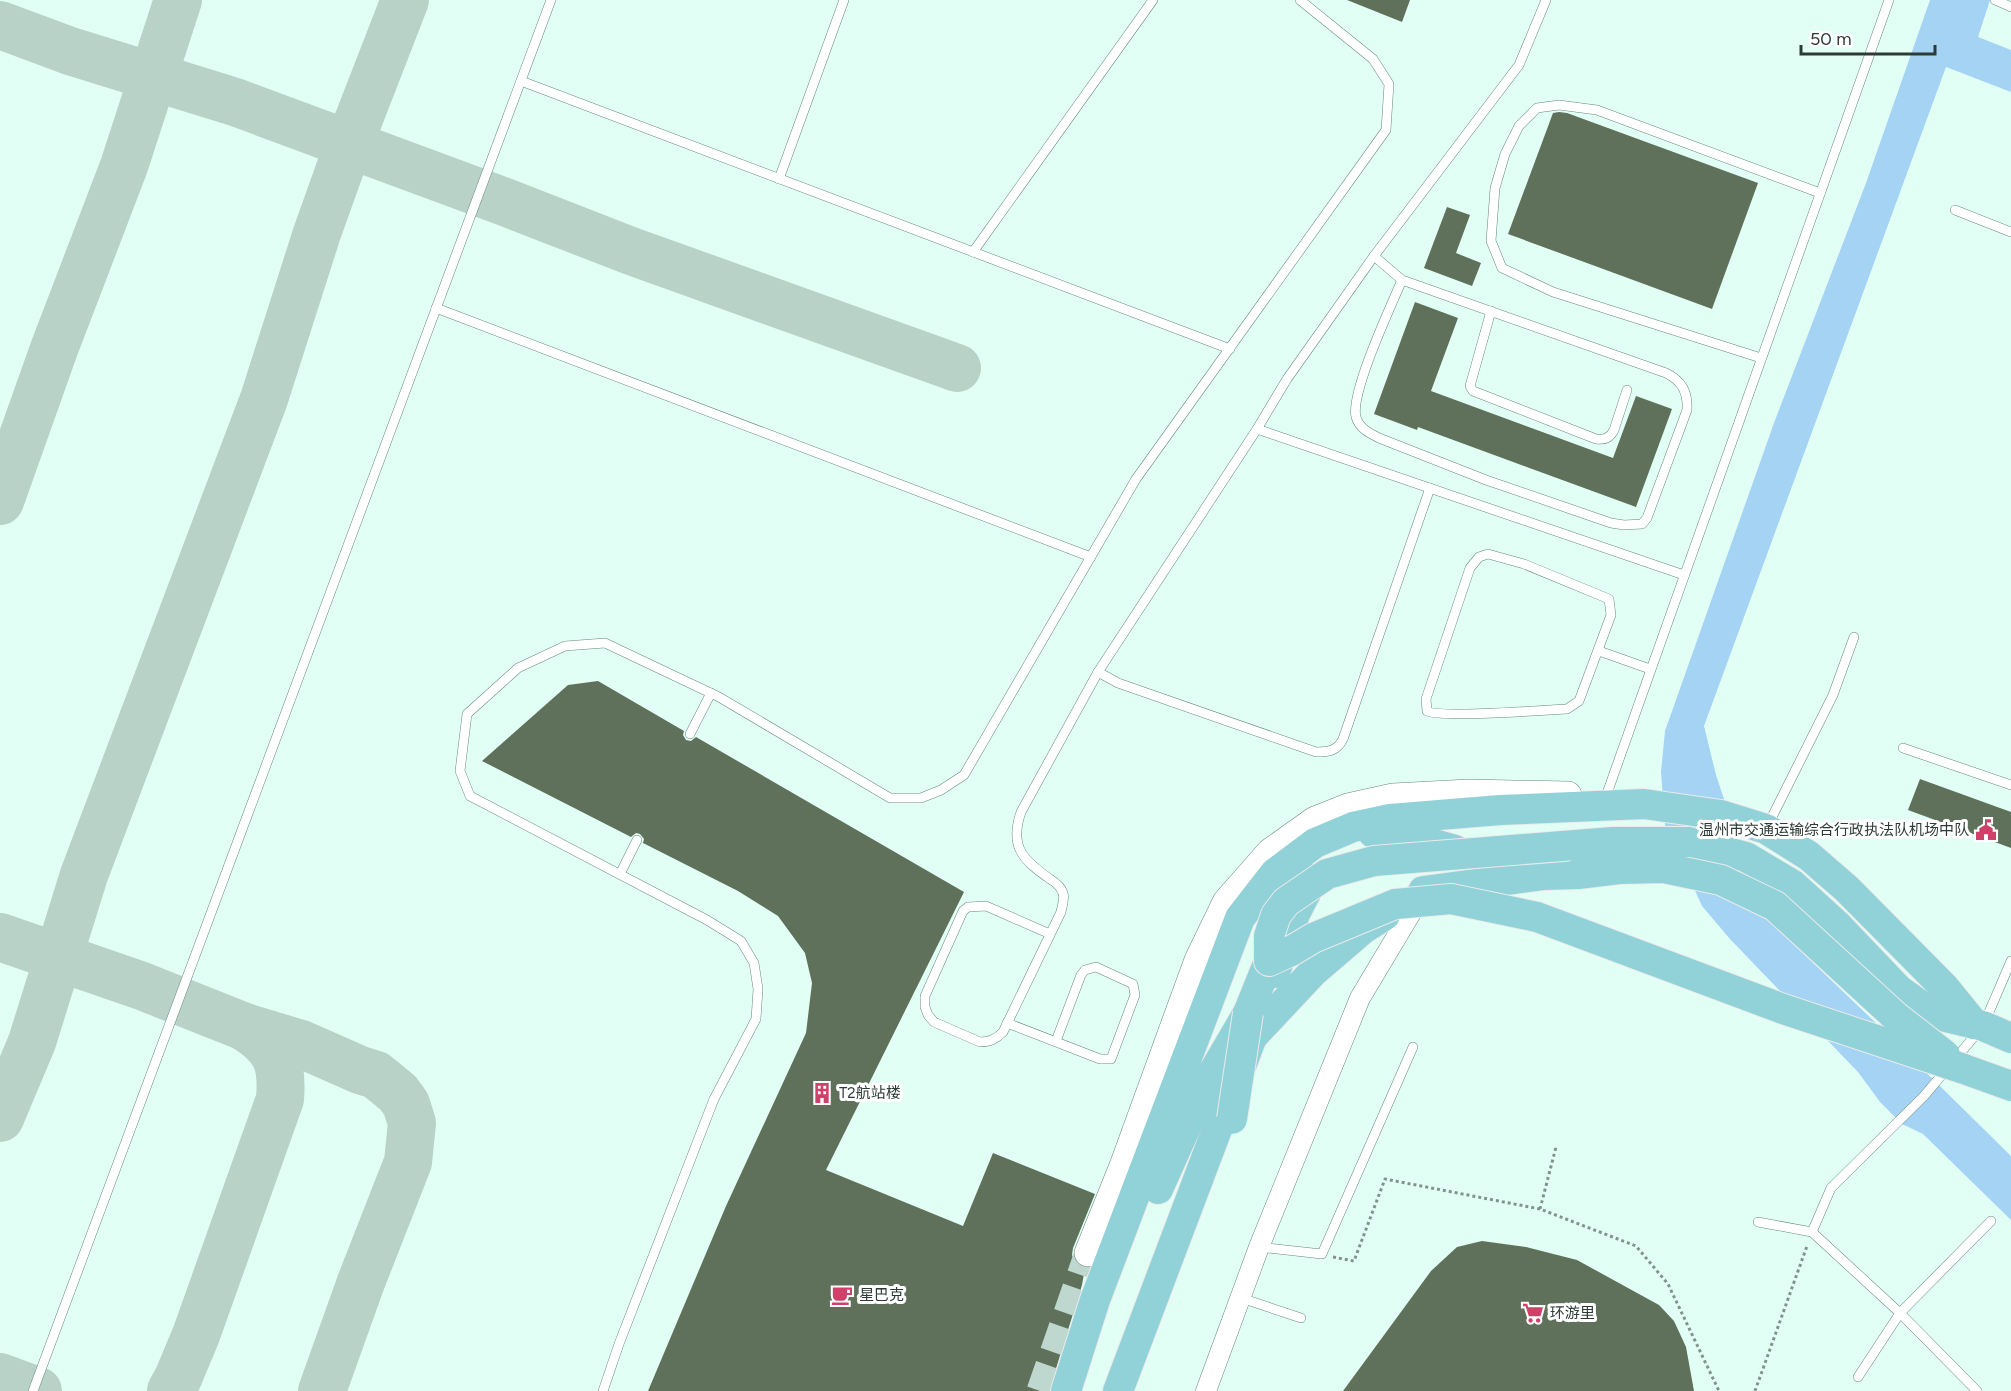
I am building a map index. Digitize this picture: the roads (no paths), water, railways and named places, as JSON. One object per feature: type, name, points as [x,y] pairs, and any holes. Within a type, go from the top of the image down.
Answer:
[{"type":"main road","points":[[1088,1253],[1123,1166],[1198,960],[1226,902],[1270,852],[1315,820],[1348,807],[1393,797],[1469,793],[1576,795],[1721,815],[1766,829],[1809,856],[1847,889],[1979,1025]]},
{"type":"main road","points":[[1066,1391],[1095,1300],[1240,918],[1275,873],[1315,843],[1353,826],[1390,819],[1500,810],[1644,804]]},
{"type":"main road","points":[[1343,831],[1401,835],[1455,850],[1499,882]]},
{"type":"main road","points":[[1118,1391],[1250,1025],[1295,914],[1327,854],[1343,831]]},
{"type":"main road","points":[[1137,1391],[1232,1119],[1250,1025],[1269,961],[1269,936],[1276,915],[1286,902],[1327,874],[1374,861],[1613,842],[1688,842],[1746,856],[1793,885],[1837,925],[1899,990],[1933,1014],[1979,1025],[2011,1038]]},
{"type":"main road","points":[[1083,1391],[1166,1169],[1201,1093],[1250,1025],[1363,929],[1424,891],[1544,875],[1619,869],[1664,868],[1721,880],[1775,906],[1896,1017],[1961,1068]]},
{"type":"main road","points":[[1269,961],[1313,938],[1395,904],[1451,899],[1537,916],[1783,1009],[2011,1086]]},
{"type":"street","points":[[1206,1391],[1259,1247],[1360,998],[1424,891]]},
{"type":"lane","points":[[33,1391],[551,0]]},
{"type":"lane","points":[[779,178],[844,0]]},
{"type":"lane","points":[[974,252],[1153,0]]},
{"type":"lane","points":[[603,1391],[714,1099],[756,1019],[758,989],[754,963],[741,941],[707,920],[470,796],[460,771],[467,714],[518,668],[565,646],[605,643],[711,693],[890,798],[921,798],[940,790],[964,775],[1136,480],[1386,130],[1389,84],[1373,59],[1300,0]]},
{"type":"lane","points":[[1050,934],[986,906],[968,907],[963,911],[925,996],[928,1016],[934,1022],[980,1042],[997,1038],[1007,1023],[1061,912],[1063,892],[1057,884],[1021,855],[1017,846],[1017,825],[1021,812],[1098,672],[1287,380],[1374,256],[1519,65],[1546,0]]},
{"type":"lane","points":[[1605,799],[1888,0]]},
{"type":"lane","points":[[1995,0],[2011,7]]},
{"type":"lane","points":[[521,81],[1230,349]]},
{"type":"lane","points":[[1761,358],[1552,292],[1503,268],[1491,241],[1495,188],[1505,154],[1520,126],[1537,108],[1559,105],[1597,110],[1820,193]]},
{"type":"lane","points":[[1955,210],[2011,232]]},
{"type":"lane","points":[[1374,256],[1402,280],[1655,369],[1677,379],[1688,399],[1687,410],[1647,518],[1642,524],[1611,523],[1486,480],[1364,430],[1356,419],[1354,405],[1367,366],[1402,280]]},
{"type":"lane","points":[[436,308],[1091,557]]},
{"type":"lane","points":[[1491,311],[1470,386],[1473,391],[1603,440],[1614,430],[1627,390]]},
{"type":"lane","points":[[1257,429],[1684,575]]},
{"type":"lane","points":[[1098,672],[1118,683],[1316,752],[1333,750],[1343,739],[1430,488]]},
{"type":"lane","points":[[1488,554],[1524,564],[1609,599],[1611,615],[1599,651],[1579,701],[1567,709],[1436,714],[1430,713],[1425,707],[1470,568],[1479,557],[1488,554]]},
{"type":"lane","points":[[1766,829],[1833,695],[1854,637]]},
{"type":"lane","points":[[1599,651],[1650,669]]},
{"type":"lane","points":[[690,734],[711,693]]},
{"type":"lane","points":[[1903,748],[2011,785]]},
{"type":"lane","points":[[620,874],[637,840]]},
{"type":"lane","points":[[1812,1232],[1831,1188],[1924,1096],[1979,1025],[2011,961]]},
{"type":"lane","points":[[1007,1023],[1100,1059],[1111,1059],[1135,995],[1133,984],[1096,968],[1085,970],[1081,975],[1056,1041]]},
{"type":"lane","points":[[1259,1247],[1322,1254],[1413,1047]]},
{"type":"lane","points":[[1858,1377],[1900,1313],[1990,1221]]},
{"type":"lane","points":[[1758,1222],[1812,1232],[1900,1313],[1977,1391]]},
{"type":"lane","points":[[1240,1298],[1301,1318]]},
{"type":"water","points":[[1930,0],[1990,0],[1978,37],[2011,50],[2011,92],[1946,67],[1704,726],[1716,775],[1762,914],[2011,1156],[2011,1220],[1923,1134],[1902,1124],[1880,1102],[1858,1072],[1730,939],[1702,906],[1665,825],[1661,772],[1665,731],[1774,423],[1866,183]]},
{"type":"tunnel","points":[[1040,1391],[1088,1253]]},
{"type":"place","name":"温州市交通运输综合行政执法队机场中队","points":[[1986,830]]},
{"type":"place","name":"T2航站楼","points":[[822,1093]]},
{"type":"place","name":"星巴克","points":[[842,1295]]},
{"type":"place","name":"环游里","points":[[1533,1313]]}]
